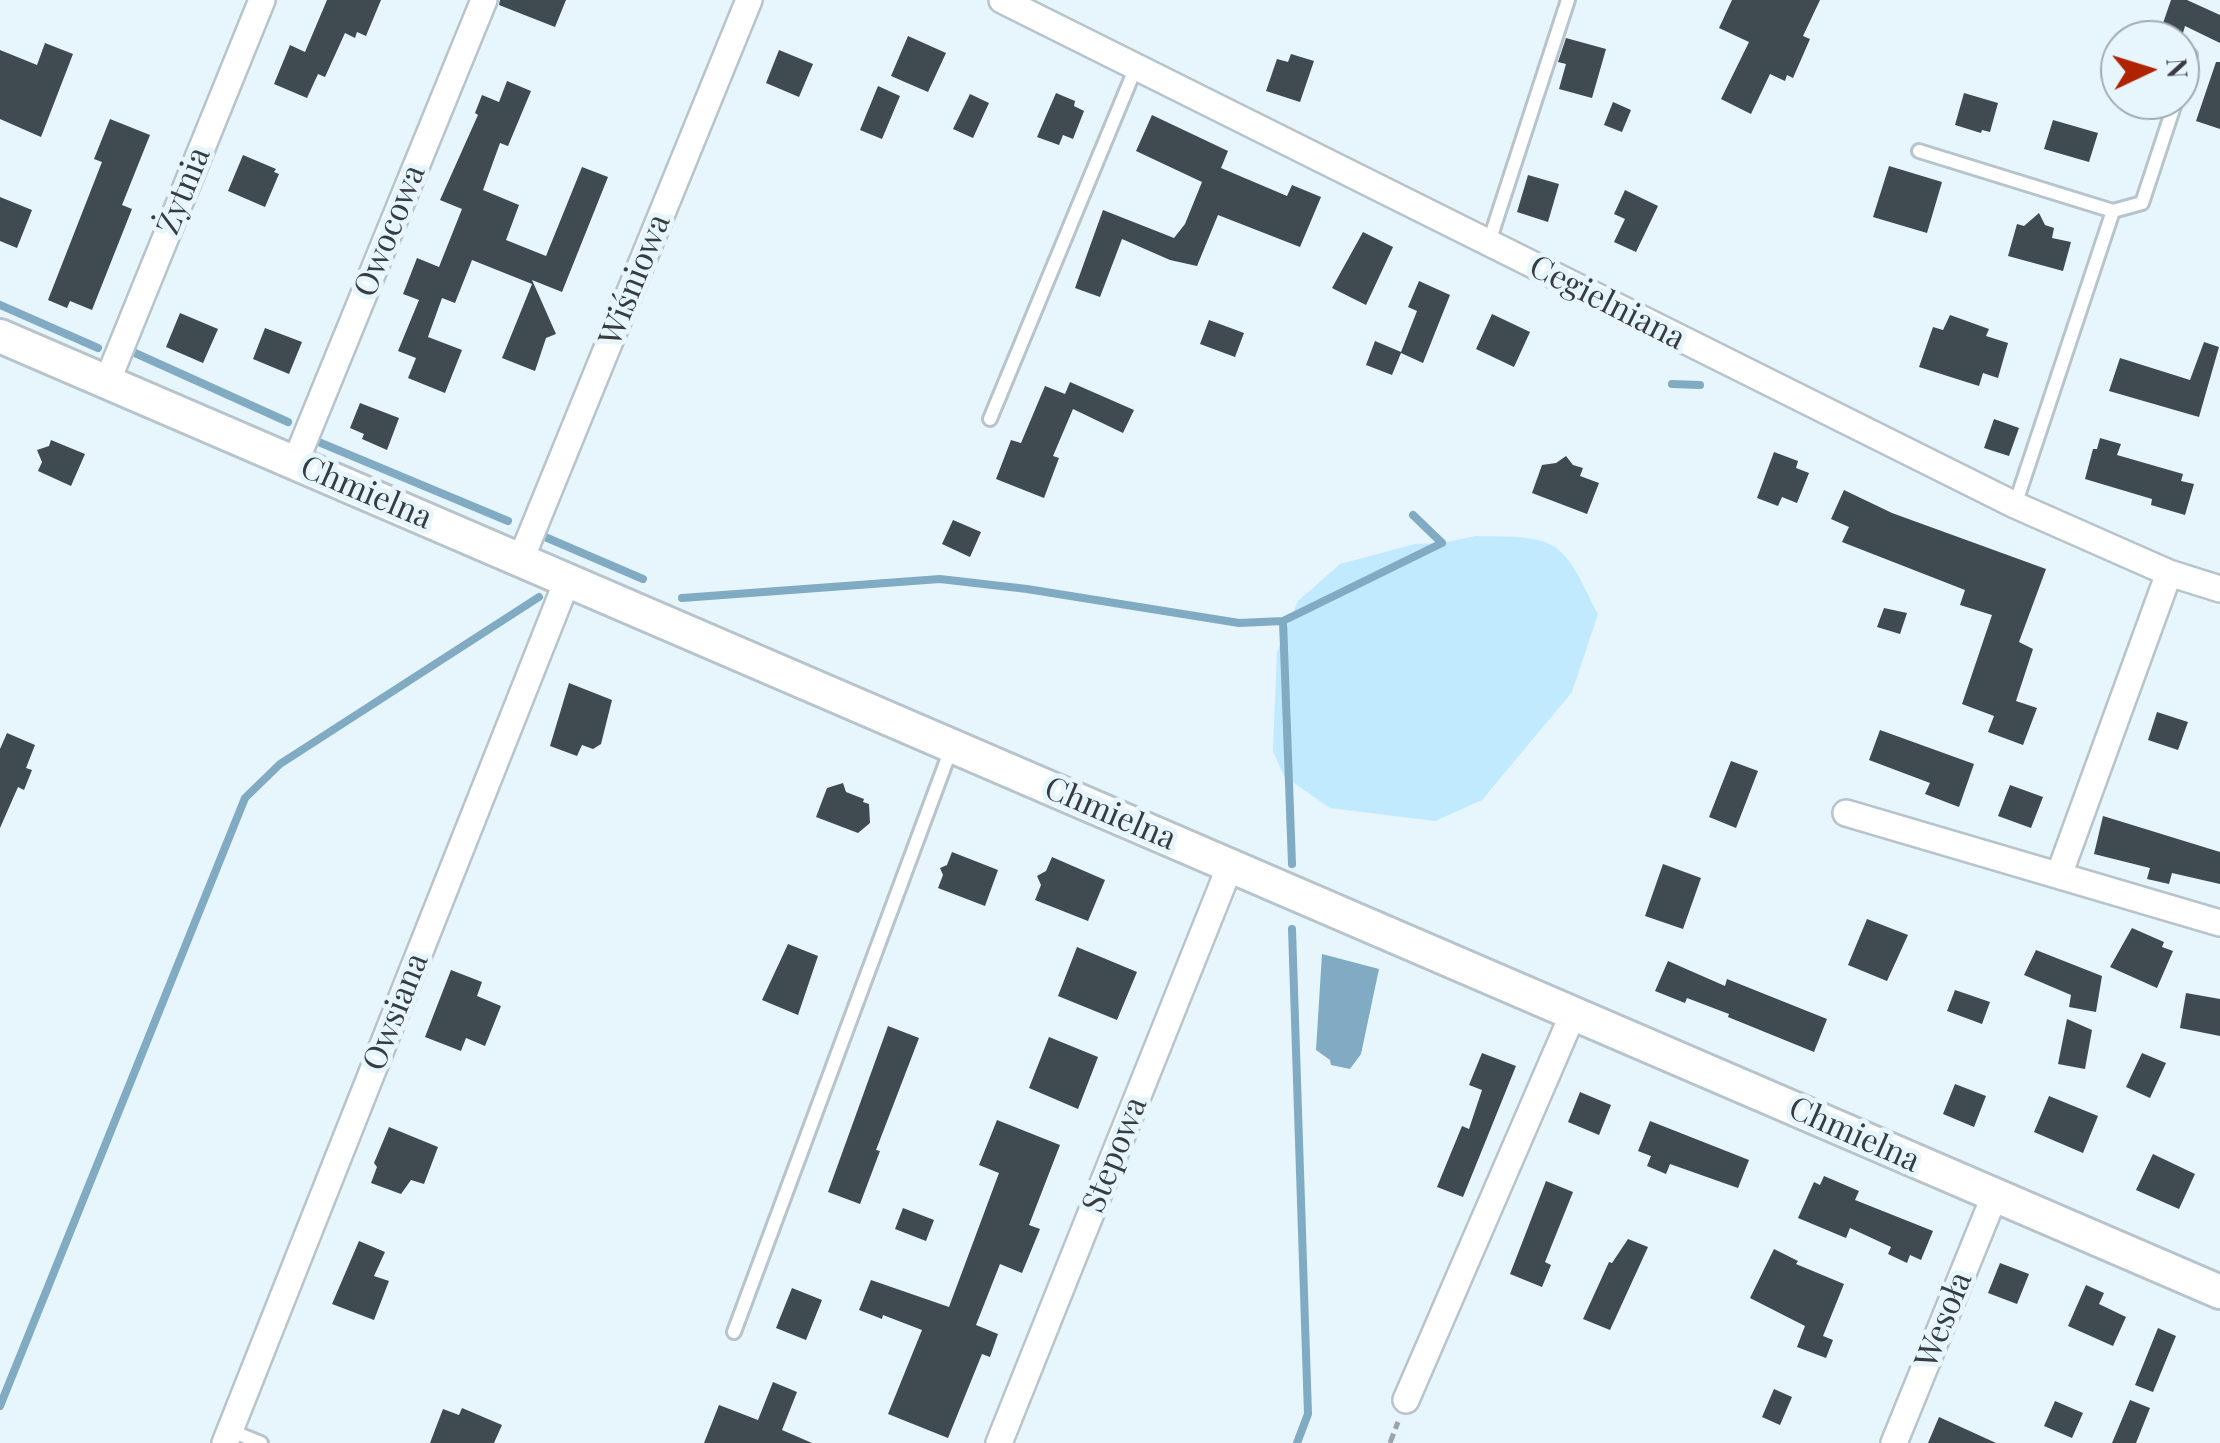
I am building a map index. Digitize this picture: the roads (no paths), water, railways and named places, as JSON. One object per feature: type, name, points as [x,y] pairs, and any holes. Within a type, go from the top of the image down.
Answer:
[{"type":"street","name":"Żytnia","points":[[107,382],[262,0]]},
{"type":"street","name":"Owocowa","points":[[295,463],[484,0]]},
{"type":"street","name":"Wiśniowa","points":[[521,559],[749,0]]},
{"type":"street","name":"Cegielniana","points":[[1002,0],[2014,504],[2168,573],[2220,590]]},
{"type":"street","name":"Chmielna","points":[[0,336],[1994,1198],[2220,1292]]},
{"type":"street","points":[[2059,875],[2168,573]]},
{"type":"street","name":"Owsiana","points":[[227,1437],[567,580]]},
{"type":"street","points":[[1846,813],[2220,923]]},
{"type":"street","name":"Stepowa","points":[[999,1443],[1230,866]]},
{"type":"street","points":[[1406,1400],[1573,1014]]},
{"type":"street","name":"Wesoła","points":[[1894,1443],[1994,1198]]},
{"type":"lane","points":[[1489,242],[1568,0]]},
{"type":"lane","points":[[990,419],[1136,66]]},
{"type":"lane","points":[[1919,151],[2114,211],[2142,203],[2169,120]]},
{"type":"lane","points":[[2014,504],[2114,211]]},
{"type":"lane","points":[[734,1332],[952,746]]},
{"type":"lane","points":[[227,1437],[261,1443]]},
{"type":"waterway","points":[[0,305],[98,348]]},
{"type":"waterway","points":[[135,353],[288,422]]},
{"type":"waterway","points":[[1672,384],[1700,385]]},
{"type":"waterway","points":[[321,443],[508,521]]},
{"type":"waterway","points":[[682,598],[940,579],[1239,623],[1283,621],[1442,543],[1413,515]]},
{"type":"waterway","points":[[545,537],[643,579]]},
{"type":"waterway","points":[[0,1406],[245,798],[280,764],[539,597]]},
{"type":"waterway","points":[[1283,621],[1292,864]]},
{"type":"waterway","points":[[1292,929],[1308,1414],[1297,1443]]}]
